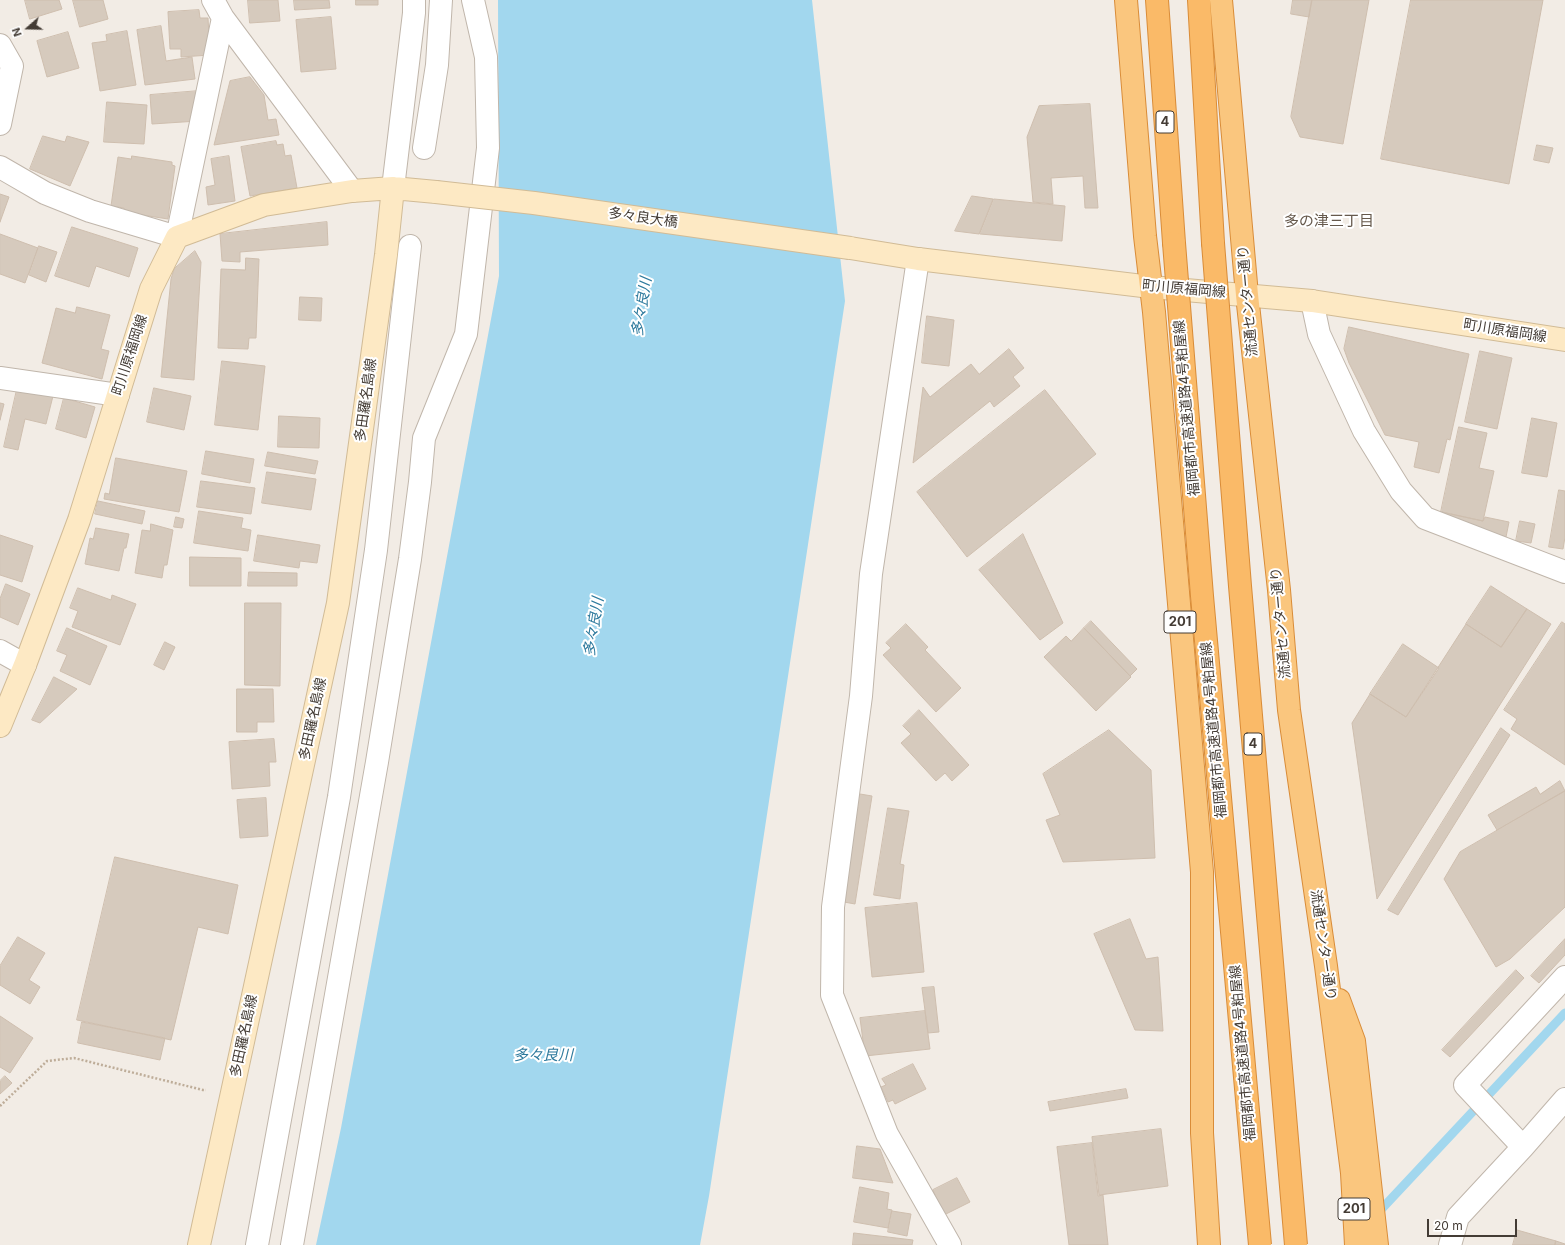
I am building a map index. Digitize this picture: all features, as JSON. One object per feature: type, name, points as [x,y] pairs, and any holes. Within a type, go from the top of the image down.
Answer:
[{"type":"highway","name":"201","points":[[1126,0],[1144,228],[1151,287],[1202,872],[1202,1133],[1209,1245]]},
{"type":"highway","name":"福岡都市高速道路4号粕屋線","points":[[1157,0],[1173,235],[1202,596],[1260,1245]]},
{"type":"highway","name":"4","points":[[1199,0],[1213,251],[1241,601],[1296,1245]]},
{"type":"highway","name":"流通センター通り","points":[[1221,0],[1247,295],[1279,590],[1289,710],[1326,966],[1352,1173],[1356,1245]]},
{"type":"highway","points":[[1326,966],[1354,1041],[1377,1245]]},
{"type":"main road","points":[[177,237],[264,205],[352,191],[392,188]]},
{"type":"main road","name":"多々良大橋","points":[[392,188],[534,203],[850,248]]},
{"type":"main road","name":"多田羅名島線","points":[[199,1245],[338,603],[386,255],[392,188]]},
{"type":"main road","name":"町川原福岡線","points":[[0,726],[25,665],[79,520],[151,289],[177,237]]},
{"type":"main road","name":"町川原福岡線","points":[[850,248],[918,259],[1151,287],[1312,301],[1565,340]]},
{"type":"street","points":[[392,188],[414,13],[414,0]]},
{"type":"street","points":[[424,148],[437,64],[441,0]]},
{"type":"street","points":[[292,1245],[375,770],[410,559],[424,438],[466,334],[488,148],[486,57],[473,0]]},
{"type":"street","points":[[218,9],[352,191]]},
{"type":"street","points":[[0,167],[45,193],[90,211],[177,237],[218,9]]},
{"type":"street","points":[[0,45],[12,66],[0,124]]},
{"type":"street","points":[[257,1245],[339,797],[376,550],[410,246]]},
{"type":"street","points":[[918,259],[872,574],[861,696],[833,907],[832,995],[887,1134],[950,1245]]},
{"type":"street","points":[[1312,301],[1319,334],[1364,431],[1400,491],[1426,518],[1565,572]]},
{"type":"street","points":[[0,378],[118,396]]},
{"type":"street","points":[[0,650],[25,665]]},
{"type":"street","points":[[1523,1147],[1465,1086],[1565,977]]},
{"type":"street","points":[[1450,1245],[1458,1217],[1565,1099]]},
{"type":"path","points":[[0,1106],[47,1061],[74,1058],[203,1090],[234,1085]]},
{"type":"water","name":"多々良川","points":[[498,0],[812,0],[845,301],[709,1196],[700,1245],[316,1245],[341,1128],[499,276]]},
{"type":"building","points":[[25,0],[59,0],[62,9],[30,19]]},
{"type":"building","points":[[73,0],[103,0],[108,19],[80,27]]},
{"type":"building","points":[[248,0],[278,0],[280,21],[250,23]]},
{"type":"building","points":[[294,0],[329,0],[330,8],[295,10]]},
{"type":"building","points":[[356,0],[378,0],[378,5],[356,5]]},
{"type":"building","points":[[1293,0],[1312,0],[1309,17],[1291,14]]},
{"type":"building","points":[[1312,0],[1369,0],[1343,144],[1300,137],[1291,117]]},
{"type":"building","points":[[1411,0],[1543,0],[1509,184],[1381,159]]},
{"type":"building","points":[[199,10],[200,18],[208,18],[210,55],[181,57],[181,49],[170,49],[168,12]]},
{"type":"building","points":[[331,17],[336,69],[301,72],[296,20]]},
{"type":"building","points":[[161,26],[166,61],[192,57],[195,79],[145,85],[137,30]]},
{"type":"building","points":[[127,31],[136,85],[100,91],[92,43],[107,41],[106,35]]},
{"type":"building","points":[[68,32],[79,68],[47,77],[37,41]]},
{"type":"building","points":[[250,77],[264,95],[268,120],[276,119],[279,135],[214,145],[230,81]]},
{"type":"building","points":[[199,91],[198,121],[152,124],[150,95]]},
{"type":"building","points":[[107,102],[147,105],[144,144],[104,142]]},
{"type":"building","points":[[1090,104],[1098,208],[1085,208],[1083,176],[1051,178],[1053,204],[1033,202],[1027,137],[1039,106]]},
{"type":"building","points":[[43,136],[65,142],[67,136],[89,142],[70,186],[30,169]]},
{"type":"building","points":[[276,141],[277,145],[283,144],[285,156],[291,155],[297,188],[250,196],[241,147]]},
{"type":"building","points":[[1537,145],[1553,148],[1549,163],[1534,160]]},
{"type":"building","points":[[132,156],[172,162],[172,165],[175,166],[168,219],[123,212],[124,208],[111,206],[118,157],[131,159]]},
{"type":"building","points":[[229,156],[235,201],[208,205],[206,187],[215,185],[211,159]]},
{"type":"building","points":[[0,194],[9,197],[0,222]]},
{"type":"building","points":[[972,196],[993,199],[979,234],[955,231]]},
{"type":"building","points":[[994,199],[1065,206],[1062,241],[980,234]]},
{"type":"building","points":[[327,222],[328,245],[240,252],[240,262],[222,261],[220,234]]},
{"type":"building","points":[[72,227],[138,248],[129,277],[96,266],[89,287],[55,276]]},
{"type":"building","points":[[0,234],[38,248],[25,283],[0,274]]},
{"type":"building","points":[[39,246],[57,252],[46,282],[29,275]]},
{"type":"building","points":[[195,251],[201,262],[194,380],[161,377],[171,279],[174,269]]},
{"type":"building","points":[[246,258],[259,259],[256,338],[249,338],[248,349],[218,348],[221,269],[245,270]]},
{"type":"building","points":[[300,297],[322,298],[321,321],[299,320]]},
{"type":"building","points":[[77,307],[110,315],[101,349],[109,351],[102,379],[42,363],[56,308],[75,313]]},
{"type":"building","points":[[927,316],[954,320],[949,366],[922,363]]},
{"type":"building","points":[[1349,327],[1469,354],[1450,440],[1447,439],[1439,473],[1414,467],[1419,442],[1385,435],[1349,363],[1344,349]]},
{"type":"building","points":[[1009,349],[1024,368],[1013,377],[1020,386],[994,407],[990,401],[913,463],[923,387],[930,397],[971,364],[979,374]]},
{"type":"building","points":[[1480,351],[1512,358],[1497,429],[1465,422]]},
{"type":"building","points":[[222,361],[265,366],[258,430],[215,425]]},
{"type":"building","points":[[18,385],[54,392],[46,424],[25,419],[18,450],[4,447]]},
{"type":"building","points":[[154,388],[191,396],[184,430],[147,422]]},
{"type":"building","points":[[1045,390],[1096,454],[967,557],[917,492]]},
{"type":"building","points":[[64,398],[95,407],[86,438],[56,429]]},
{"type":"building","points":[[0,403],[4,404],[0,420]]},
{"type":"building","points":[[279,416],[320,418],[319,448],[278,447]]},
{"type":"building","points":[[1532,418],[1557,423],[1547,477],[1522,473]]},
{"type":"building","points":[[1459,427],[1487,433],[1479,468],[1494,471],[1483,521],[1441,512]]},
{"type":"building","points":[[206,451],[254,459],[250,483],[202,474]]},
{"type":"building","points":[[268,452],[318,461],[315,474],[265,466]]},
{"type":"building","points":[[116,458],[187,471],[179,512],[104,499],[105,493],[109,494]]},
{"type":"building","points":[[267,472],[316,479],[311,510],[262,503]]},
{"type":"building","points":[[201,481],[255,488],[251,514],[197,507]]},
{"type":"building","points":[[1559,490],[1565,491],[1565,537],[1563,549],[1549,547]]},
{"type":"building","points":[[98,501],[145,511],[142,524],[95,514]]},
{"type":"building","points":[[199,511],[243,518],[241,528],[251,530],[248,551],[194,543]]},
{"type":"building","points":[[1442,512],[1483,521],[1485,517],[1509,522],[1506,537],[1481,530],[1441,514]]},
{"type":"building","points":[[176,517],[184,519],[182,528],[174,527]]},
{"type":"building","points":[[1520,521],[1535,524],[1531,543],[1516,541]]},
{"type":"building","points":[[151,524],[173,530],[167,565],[164,565],[162,578],[135,573],[142,530],[150,531]]},
{"type":"building","points":[[96,528],[129,534],[119,571],[85,564],[90,538],[93,539]]},
{"type":"building","points":[[1023,534],[1063,623],[1040,640],[979,570]]},
{"type":"building","points":[[0,535],[33,546],[22,582],[0,575]]},
{"type":"building","points":[[258,535],[320,545],[317,563],[300,561],[299,568],[254,561]]},
{"type":"building","points":[[190,557],[241,558],[241,586],[190,586]]},
{"type":"building","points":[[249,572],[297,573],[297,586],[248,586]]},
{"type":"building","points":[[6,584],[30,594],[18,625],[0,617],[0,599]]},
{"type":"building","points":[[1491,586],[1527,609],[1501,647],[1466,624]]},
{"type":"building","points":[[78,588],[111,600],[112,595],[136,604],[120,645],[72,627],[78,611],[70,608]]},
{"type":"building","points":[[245,603],[281,603],[280,686],[245,685]]},
{"type":"building","points":[[1527,609],[1551,624],[1377,899],[1352,723],[1370,694],[1406,717],[1466,624],[1501,647]]},
{"type":"building","points":[[1091,621],[1137,669],[1130,676],[1084,628]]},
{"type":"building","points":[[1562,622],[1565,624],[1565,765],[1511,729],[1517,719],[1504,710]]},
{"type":"building","points":[[906,624],[928,647],[925,650],[961,688],[936,712],[883,655],[891,648],[886,643]]},
{"type":"building","points":[[67,628],[107,646],[90,685],[60,671],[67,655],[57,651]]},
{"type":"building","points":[[1084,628],[1131,677],[1096,711],[1044,657],[1066,636],[1071,641]]},
{"type":"building","points":[[165,642],[175,647],[164,670],[154,665]]},
{"type":"building","points":[[1403,644],[1439,668],[1406,717],[1370,694]]},
{"type":"building","points":[[54,677],[77,689],[40,723],[32,720]]},
{"type":"building","points":[[237,689],[273,689],[274,722],[257,722],[257,732],[237,732]]},
{"type":"building","points":[[919,710],[969,765],[952,781],[945,773],[936,781],[901,743],[911,734],[903,726]]},
{"type":"building","points":[[1501,728],[1510,735],[1398,915],[1388,910]]},
{"type":"building","points":[[1109,730],[1151,770],[1155,858],[1063,862],[1046,820],[1060,815],[1043,774]]},
{"type":"building","points":[[274,739],[276,762],[269,762],[270,786],[232,789],[229,742]]},
{"type":"building","points":[[1560,781],[1565,791],[1497,830],[1488,815],[1536,787],[1540,794]]},
{"type":"building","points":[[1565,791],[1565,907],[1510,959],[1496,967],[1444,879],[1460,852]]},
{"type":"building","points":[[860,794],[872,796],[855,904],[844,902]]},
{"type":"building","points":[[266,798],[268,836],[240,838],[237,800]]},
{"type":"building","points":[[888,808],[909,811],[900,864],[904,865],[900,899],[874,895]]},
{"type":"building","points":[[115,857],[238,885],[228,934],[198,927],[171,1040],[77,1020]]},
{"type":"building","points":[[917,903],[924,972],[872,977],[865,908]]},
{"type":"building","points":[[1130,919],[1146,959],[1158,957],[1163,1031],[1135,1030],[1094,934]]},
{"type":"building","points":[[18,937],[45,953],[29,980],[40,987],[30,1004],[0,985],[0,966]]},
{"type":"building","points":[[1565,939],[1565,955],[1539,983],[1531,976]]},
{"type":"building","points":[[1516,970],[1524,978],[1450,1057],[1442,1050]]},
{"type":"building","points":[[934,987],[939,1032],[928,1033],[922,988]]},
{"type":"building","points":[[925,1011],[930,1049],[865,1056],[860,1018]]},
{"type":"building","points":[[0,1016],[33,1038],[10,1073],[0,1067]]},
{"type":"building","points":[[82,1022],[165,1038],[160,1060],[78,1043]]},
{"type":"building","points":[[913,1064],[926,1089],[895,1104],[893,1100],[888,1102],[881,1087],[886,1085],[882,1079]]},
{"type":"building","points":[[5,1076],[12,1083],[0,1094],[0,1081]]},
{"type":"building","points":[[1126,1089],[1128,1098],[1050,1111],[1048,1102]]},
{"type":"building","points":[[1161,1129],[1168,1186],[1099,1195],[1092,1137]]},
{"type":"building","points":[[1092,1143],[1098,1196],[1103,1195],[1108,1245],[1069,1245],[1057,1147]]},
{"type":"building","points":[[857,1146],[880,1149],[893,1183],[853,1178]]},
{"type":"building","points":[[957,1178],[970,1202],[944,1215],[930,1197],[935,1195],[933,1190]]},
{"type":"building","points":[[860,1187],[889,1193],[887,1209],[892,1210],[888,1228],[854,1222]]},
{"type":"building","points":[[892,1211],[911,1214],[907,1236],[888,1232]]},
{"type":"building","points":[[1517,1230],[1556,1241],[1555,1245],[1513,1245]]},
{"type":"building","points":[[854,1233],[913,1240],[912,1245],[853,1245]]},
{"type":"building","points":[[1556,1241],[1565,1244],[1565,1245],[1555,1245]]},
{"type":"waterway","points":[[1376,1215],[1565,1013]]},
{"type":"district","name":"多の津三丁目","points":[[1329,221]]}]
